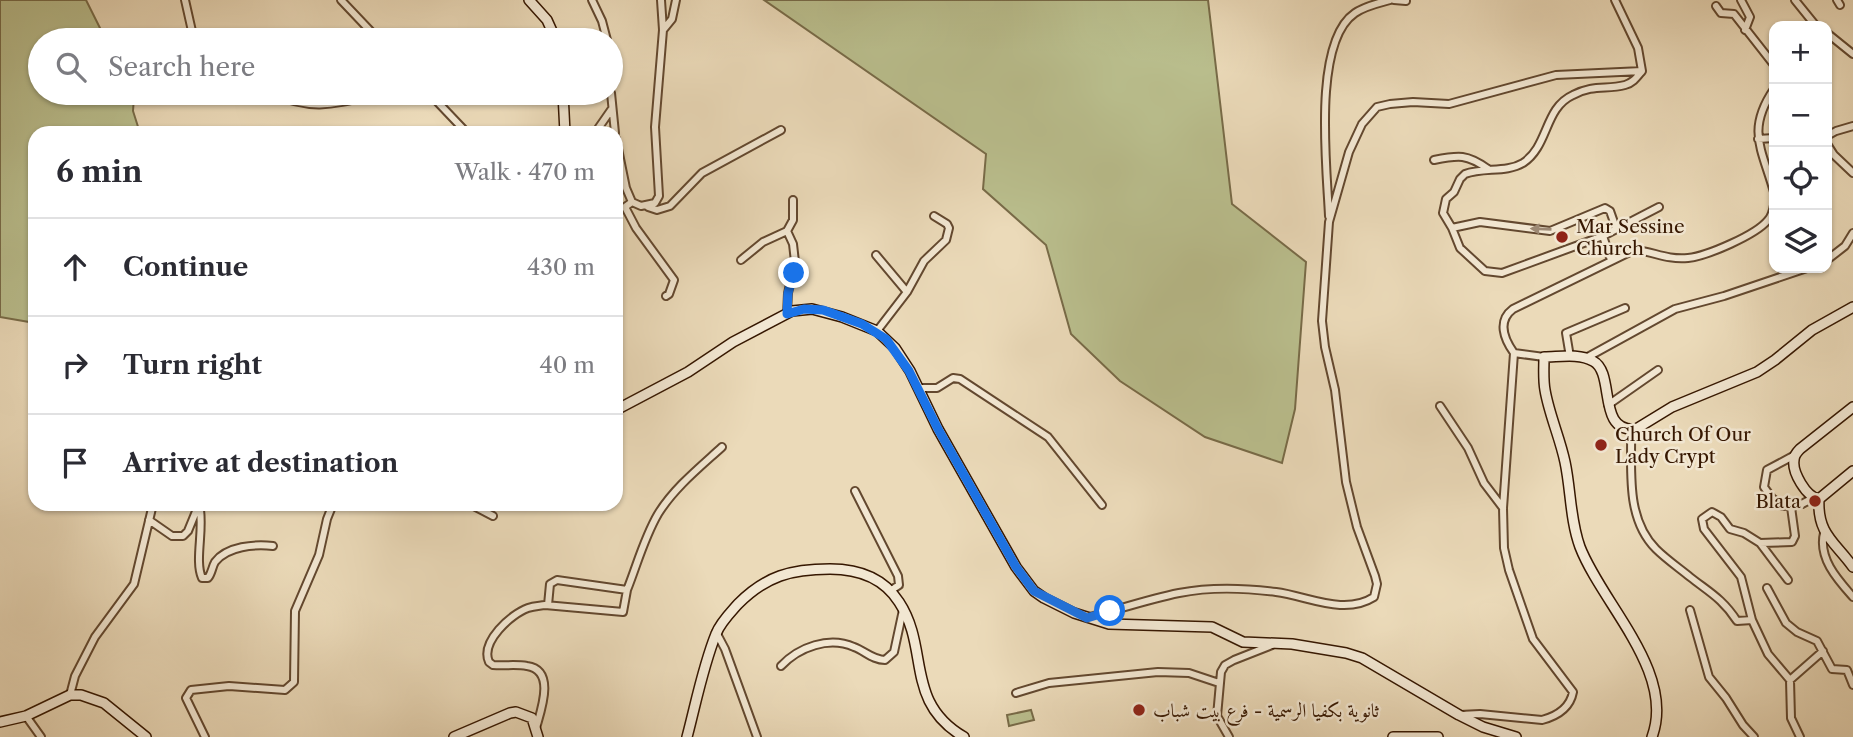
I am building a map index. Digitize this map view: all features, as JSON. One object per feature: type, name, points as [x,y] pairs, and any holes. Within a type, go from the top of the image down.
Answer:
[{"type":"street","points":[[186,0],[190,28]]},
{"type":"street","points":[[341,0],[368,28]]},
{"type":"street","points":[[529,0],[551,28]]},
{"type":"street","points":[[592,0],[604,28]]},
{"type":"street","points":[[648,206],[655,204],[659,196],[655,127],[663,30],[661,0]]},
{"type":"street","points":[[663,30],[672,19],[676,0]]},
{"type":"street","points":[[1087,618],[1196,591],[1227,589],[1276,592],[1354,606],[1374,597],[1377,584],[1357,527],[1346,482],[1335,390],[1325,347],[1322,293],[1329,222],[1325,97],[1331,55],[1345,24],[1354,13],[1392,0],[1406,1]]},
{"type":"street","points":[[1615,0],[1638,48],[1642,71]]},
{"type":"street","points":[[1741,0],[1751,17],[1745,30]]},
{"type":"street","points":[[1795,0],[1812,21]]},
{"type":"street","points":[[1716,6],[1721,13],[1734,15],[1769,59]]},
{"type":"street","points":[[1832,37],[1853,54]]},
{"type":"street","points":[[1329,222],[1349,152],[1362,124],[1377,107],[1413,102],[1449,104],[1556,75],[1642,71]]},
{"type":"street","points":[[1642,71],[1626,85],[1590,88],[1570,96],[1556,106],[1544,136],[1525,162],[1505,169],[1488,169],[1465,174],[1460,178],[1454,192],[1446,199],[1443,213],[1460,248],[1485,271],[1502,273],[1603,236],[1659,207]]},
{"type":"street","points":[[1769,96],[1760,114],[1758,139],[1769,175]]},
{"type":"street","points":[[306,105],[329,105]]},
{"type":"street","points":[[440,105],[460,126]]},
{"type":"street","points":[[564,105],[565,126]]},
{"type":"street","points":[[611,105],[614,126]]},
{"type":"street","points":[[600,126],[611,110]]},
{"type":"street","points":[[1832,133],[1853,126]]},
{"type":"street","points":[[666,296],[674,280],[636,228],[625,207],[632,202],[657,210],[670,206],[702,173],[781,130]]},
{"type":"street","points":[[1758,139],[1769,138]]},
{"type":"street","points":[[1832,152],[1853,173]]},
{"type":"street","points":[[1434,160],[1471,157],[1488,169]]},
{"type":"street","points":[[623,173],[632,202]]},
{"type":"street","points":[[741,260],[763,242],[787,231],[793,218],[793,200]]},
{"type":"street","points":[[1452,228],[1480,222],[1550,230],[1605,208],[1610,211],[1615,228]]},
{"type":"street","points":[[1459,715],[1479,714],[1542,720],[1568,706],[1572,697],[1573,688],[1533,639],[1504,548],[1503,508],[1514,353],[1505,340],[1503,330],[1507,314],[1634,250],[1664,258],[1692,258],[1736,241],[1770,218],[1772,210]]},
{"type":"street","points":[[877,331],[908,292],[924,261],[946,240],[947,224],[934,216]]},
{"type":"street","points":[[787,231],[793,244],[795,262],[788,293],[787,314]]},
{"type":"street","points":[[1832,256],[1845,246],[1853,233]]},
{"type":"street","points":[[1603,236],[1611,260]]},
{"type":"street","points":[[876,255],[908,292]]},
{"type":"street","points":[[1586,358],[1675,309],[1792,273]]},
{"type":"street","points":[[1514,353],[1586,358],[1597,363],[1603,370],[1608,405],[1617,422],[1630,429],[1642,427],[1671,407],[1757,372],[1812,330],[1853,307]]},
{"type":"street","points":[[1570,357],[1566,333],[1625,308]]},
{"type":"street","points":[[623,406],[787,314],[804,309],[823,310],[877,331],[895,348],[938,429],[1026,581],[1044,598],[1087,618],[1109,624],[1212,627],[1243,642],[1292,644],[1346,653],[1362,658],[1483,727],[1516,737]]},
{"type":"street","points":[[1544,357],[1545,391],[1566,464],[1579,545],[1597,583],[1646,664],[1657,711],[1652,737]]},
{"type":"street","points":[[1608,405],[1658,370]]},
{"type":"street","points":[[918,388],[937,388],[953,378],[960,379],[1002,405],[1054,443],[1102,505]]},
{"type":"street","points":[[1440,406],[1468,448],[1484,483],[1503,508]]},
{"type":"street","points":[[1853,407],[1800,449],[1793,462],[1806,491],[1816,498],[1824,533],[1853,567]]},
{"type":"street","points":[[1630,429],[1637,523],[1656,549],[1716,594],[1737,621],[1752,620]]},
{"type":"street","points":[[537,733],[545,682],[541,671],[529,666],[493,665],[489,662],[486,654],[498,632],[527,608],[548,605],[623,612],[627,590],[648,532],[659,513],[679,486],[722,447]]},
{"type":"street","points":[[1795,455],[1767,470],[1764,487],[1777,503],[1791,507],[1802,504],[1816,498],[1853,471]]},
{"type":"street","points":[[855,491],[898,576],[899,585],[890,591]]},
{"type":"street","points":[[1760,543],[1792,542],[1795,530],[1791,507]]},
{"type":"street","points":[[70,695],[75,676],[95,637],[134,584],[151,511]]},
{"type":"street","points":[[149,520],[172,536],[183,536],[196,511]]},
{"type":"street","points":[[200,511],[202,527],[199,569],[202,578],[208,578],[215,563],[231,551],[251,546],[274,546]]},
{"type":"street","points":[[205,737],[186,698],[191,690],[229,686],[285,690],[294,682],[295,611],[319,555],[330,511]]},
{"type":"street","points":[[483,511],[493,516]]},
{"type":"street","points":[[1788,580],[1760,543],[1744,533],[1730,529],[1713,512],[1702,519],[1704,529],[1741,577],[1752,620],[1768,654],[1790,680],[1791,718],[1800,737]]},
{"type":"street","points":[[1824,533],[1824,556],[1853,597]]},
{"type":"street","points":[[687,737],[716,632],[728,615],[751,591],[772,578],[796,571],[831,569],[859,572],[881,582],[890,591],[910,626],[926,697],[934,711],[954,733],[964,737]]},
{"type":"street","points":[[548,605],[550,584],[557,580],[627,590]]},
{"type":"street","points":[[1767,588],[1786,623],[1797,632],[1817,641],[1832,669],[1847,670],[1853,685]]},
{"type":"street","points":[[781,666],[802,649],[831,643],[852,646],[880,660],[888,659],[895,648],[903,610]]},
{"type":"street","points":[[1690,610],[1705,669],[1754,737]]},
{"type":"street","points":[[716,632],[725,649],[757,737]]},
{"type":"street","points":[[1229,737],[1217,716],[1219,683],[1225,665],[1275,643]]},
{"type":"street","points":[[1790,680],[1823,651]]},
{"type":"street","points":[[1016,693],[1049,683],[1158,671],[1189,673],[1219,683]]},
{"type":"street","points":[[0,722],[26,716],[70,695],[92,697],[104,703],[146,737]]},
{"type":"street","points":[[454,737],[516,712],[532,718],[537,733]]},
{"type":"street","points":[[26,716],[41,737]]},
{"type":"street","points":[[1393,737],[1438,737]]},
{"type":"green space","points":[[0,0],[86,0],[100,28],[28,28],[28,105],[133,105],[138,126],[28,126],[28,322],[0,317]]},
{"type":"green space","points":[[764,0],[1208,0],[1232,204],[1306,262],[1295,409],[1282,463],[1205,437],[1120,381],[1071,334],[1046,245],[983,189],[986,154]]},
{"type":"green space","points":[[1031,710],[1034,720],[1009,726],[1007,715]]},
{"type":"place","name":"Mar Sessine Church","points":[[1562,237]]},
{"type":"place","name":"Church Of Our Lady Crypt","points":[[1601,445]]},
{"type":"place","name":"Blata","points":[[1815,501]]},
{"type":"place","name":"ثانوية بكفيا الرسمية - فرع بيت شباب","points":[[1139,710]]},
{"type":"route","points":[[794,273],[788,293],[787,314],[804,309],[823,310],[877,331],[895,348],[1016,567],[1034,591],[1087,618],[1110,611]]}]
